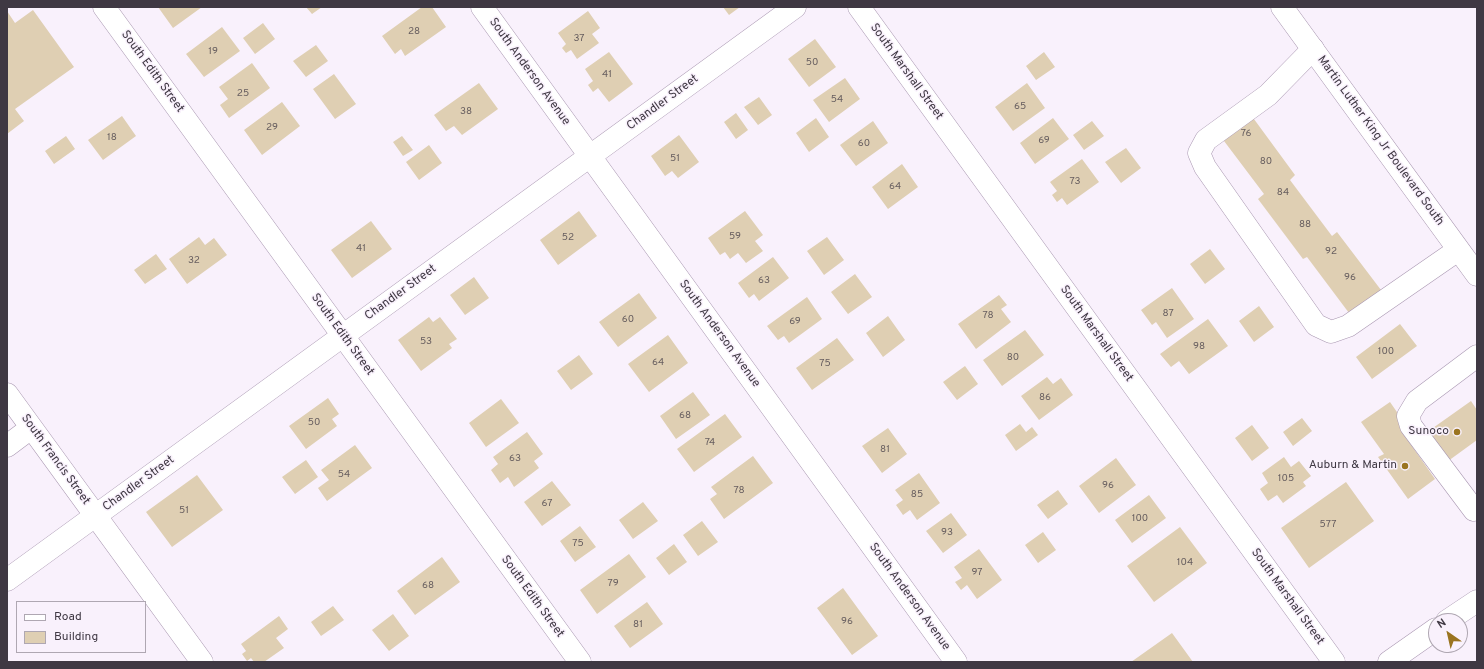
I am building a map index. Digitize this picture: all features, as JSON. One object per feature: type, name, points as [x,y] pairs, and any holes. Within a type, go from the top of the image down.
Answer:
[{"type":"street","name":"South Edith Street","points":[[104,7],[580,662]]},
{"type":"street","name":"South Anderson Avenue","points":[[482,7],[956,662]]},
{"type":"street","name":"Chandler Street","points":[[7,580],[795,7]]},
{"type":"street","name":"South Marshall Street","points":[[859,7],[1334,662]]},
{"type":"street","name":"Martin Luther King Jr Boulevard South","points":[[1282,7],[1477,275]]},
{"type":"street","points":[[1313,49],[1268,95],[1206,140],[1199,153],[1205,167],[1316,325],[1331,332],[1348,326],[1458,250]]},
{"type":"street","points":[[1476,507],[1411,426],[1408,416],[1416,401],[1477,356]]},
{"type":"street","name":"South Francis Street","points":[[7,394],[202,662]]},
{"type":"street","points":[[7,446],[31,428]]},
{"type":"street","points":[[1459,613],[1477,601]]},
{"type":"street","points":[[1389,662],[1428,634]]},
{"type":"building","points":[[158,7],[202,7],[173,28]]},
{"type":"building","points":[[306,7],[322,7],[312,14]]},
{"type":"building","points":[[422,7],[432,7],[446,27],[405,56],[401,49],[395,54],[382,36]]},
{"type":"building","points":[[723,7],[740,7],[729,15]]},
{"type":"building","points":[[33,10],[74,67],[15,109],[24,121],[7,134],[7,11],[15,23]]},
{"type":"building","points":[[588,11],[600,28],[592,34],[599,43],[577,59],[571,50],[566,53],[562,48],[566,44],[558,33]]},
{"type":"building","points":[[263,23],[275,39],[255,54],[243,38]]},
{"type":"building","points":[[222,27],[240,51],[204,77],[186,54]]},
{"type":"building","points":[[815,39],[836,67],[809,87],[788,59]]},
{"type":"building","points":[[316,45],[328,61],[306,77],[293,61]]},
{"type":"building","points":[[609,52],[633,84],[609,102],[598,88],[593,92],[588,85],[593,81],[585,69]]},
{"type":"building","points":[[1044,52],[1055,67],[1036,80],[1026,66]]},
{"type":"building","points":[[252,63],[270,88],[229,118],[220,105],[228,99],[219,87]]},
{"type":"building","points":[[334,74],[356,104],[335,119],[313,89]]},
{"type":"building","points":[[845,78],[860,99],[829,122],[813,100]]},
{"type":"building","points":[[479,83],[498,109],[462,135],[454,126],[446,131],[434,115]]},
{"type":"building","points":[[1027,83],[1045,108],[1013,131],[995,107]]},
{"type":"building","points":[[759,97],[772,115],[758,125],[744,107]]},
{"type":"building","points":[[282,102],[300,126],[262,155],[244,130]]},
{"type":"building","points":[[736,113],[748,130],[736,139],[724,122]]},
{"type":"building","points":[[1251,115],[1295,175],[1290,180],[1332,236],[1337,232],[1381,290],[1349,313],[1307,257],[1303,259],[1258,199],[1264,194],[1221,137]]},
{"type":"building","points":[[122,116],[136,136],[103,160],[88,140]]},
{"type":"building","points":[[816,118],[829,137],[809,152],[796,133]]},
{"type":"building","points":[[1053,118],[1069,139],[1035,164],[1020,143]]},
{"type":"building","points":[[873,121],[888,143],[856,166],[840,145]]},
{"type":"building","points":[[1092,121],[1104,136],[1084,150],[1073,135]]},
{"type":"building","points":[[679,135],[699,162],[678,178],[672,171],[665,176],[651,156]]},
{"type":"building","points":[[66,136],[75,149],[54,164],[45,151]]},
{"type":"building","points":[[402,136],[413,150],[403,156],[393,142]]},
{"type":"building","points":[[429,145],[442,163],[419,180],[406,162]]},
{"type":"building","points":[[1126,148],[1141,168],[1121,183],[1105,162]]},
{"type":"building","points":[[1082,159],[1099,182],[1067,205],[1062,198],[1057,202],[1052,195],[1057,191],[1050,182]]},
{"type":"building","points":[[902,164],[918,187],[888,209],[872,187]]},
{"type":"building","points":[[579,211],[597,236],[558,265],[540,240]]},
{"type":"building","points":[[745,211],[763,235],[755,241],[763,251],[746,263],[738,253],[730,259],[725,252],[720,255],[708,238]]},
{"type":"building","points":[[371,221],[392,249],[352,278],[331,250]]},
{"type":"building","points":[[199,237],[205,245],[214,238],[227,255],[187,284],[169,259]]},
{"type":"building","points":[[827,237],[844,260],[824,275],[807,251]]},
{"type":"building","points":[[1210,249],[1225,269],[1205,284],[1190,264]]},
{"type":"building","points":[[156,254],[167,269],[145,284],[134,270]]},
{"type":"building","points":[[773,257],[789,278],[759,301],[754,294],[749,298],[738,283]]},
{"type":"building","points":[[855,274],[872,297],[848,314],[831,292]]},
{"type":"building","points":[[474,277],[489,298],[465,315],[450,295]]},
{"type":"building","points":[[1172,288],[1194,319],[1167,338],[1156,322],[1152,325],[1141,310]]},
{"type":"building","points":[[639,293],[657,318],[618,347],[599,322]]},
{"type":"building","points":[[999,295],[1007,305],[1001,309],[1011,322],[976,349],[958,324]]},
{"type":"building","points":[[807,297],[822,319],[789,343],[784,336],[778,340],[767,326]]},
{"type":"building","points":[[1259,306],[1274,327],[1254,342],[1239,321]]},
{"type":"building","points":[[888,316],[905,340],[883,357],[866,333]]},
{"type":"building","points":[[429,317],[433,322],[440,317],[457,339],[449,344],[452,348],[421,371],[398,340]]},
{"type":"building","points":[[1208,319],[1228,346],[1189,374],[1179,361],[1171,367],[1160,354]]},
{"type":"building","points":[[1400,324],[1417,346],[1372,379],[1356,357]]},
{"type":"building","points":[[1025,330],[1044,355],[1002,386],[983,360]]},
{"type":"building","points":[[668,335],[688,363],[649,392],[628,364]]},
{"type":"building","points":[[837,338],[854,360],[812,390],[796,368]]},
{"type":"building","points":[[579,355],[593,374],[571,390],[557,371]]},
{"type":"building","points":[[965,366],[978,384],[957,400],[943,382]]},
{"type":"building","points":[[1047,377],[1053,384],[1061,378],[1073,395],[1039,420],[1021,396]]},
{"type":"building","points":[[693,392],[710,415],[676,439],[660,416]]},
{"type":"building","points":[[328,398],[339,414],[332,419],[337,426],[306,449],[289,426]]},
{"type":"building","points":[[501,399],[519,423],[486,447],[469,423]]},
{"type":"building","points":[[1471,401],[1477,410],[1477,440],[1444,464],[1423,435]]},
{"type":"building","points":[[1390,402],[1408,428],[1407,439],[1435,479],[1408,499],[1378,457],[1384,454],[1361,422]]},
{"type":"building","points":[[725,414],[742,437],[694,472],[677,449]]},
{"type":"building","points":[[1302,418],[1312,431],[1293,446],[1283,432]]},
{"type":"building","points":[[1020,424],[1026,432],[1032,427],[1038,435],[1016,451],[1005,435]]},
{"type":"building","points":[[1252,425],[1269,448],[1252,461],[1235,438]]},
{"type":"building","points":[[888,428],[907,454],[882,473],[862,446]]},
{"type":"building","points":[[527,432],[543,454],[534,461],[539,468],[514,487],[508,477],[500,483],[491,470],[498,464],[493,457]]},
{"type":"building","points":[[355,445],[372,468],[327,501],[318,488],[329,480],[321,470]]},
{"type":"building","points":[[753,456],[773,483],[724,519],[710,499],[717,494],[711,487]]},
{"type":"building","points":[[1284,457],[1291,467],[1299,461],[1311,476],[1303,482],[1306,486],[1283,503],[1277,495],[1268,501],[1260,489],[1268,483],[1262,473]]},
{"type":"building","points":[[1116,458],[1136,485],[1099,513],[1079,486]]},
{"type":"building","points":[[306,460],[318,477],[295,494],[282,477]]},
{"type":"building","points":[[919,473],[940,503],[917,520],[910,510],[903,515],[896,505],[903,500],[895,490]]},
{"type":"building","points":[[197,475],[223,510],[172,547],[146,512]]},
{"type":"building","points":[[552,481],[571,505],[542,526],[524,502]]},
{"type":"building","points":[[1346,482],[1374,521],[1309,568],[1281,528]]},
{"type":"building","points":[[1058,490],[1068,504],[1048,519],[1037,505]]},
{"type":"building","points":[[1149,495],[1166,518],[1132,543],[1115,520]]},
{"type":"building","points":[[643,502],[658,521],[633,539],[619,520]]},
{"type":"building","points":[[951,513],[967,535],[943,553],[926,531]]},
{"type":"building","points":[[702,521],[718,542],[698,556],[683,535]]},
{"type":"building","points":[[580,526],[596,547],[575,562],[560,541]]},
{"type":"building","points":[[1180,527],[1207,563],[1154,602],[1127,566]]},
{"type":"building","points":[[1043,532],[1056,550],[1038,563],[1025,545]]},
{"type":"building","points":[[674,544],[687,562],[669,575],[656,558]]},
{"type":"building","points":[[979,549],[1002,580],[977,599],[967,585],[961,590],[955,582],[962,578],[954,567]]},
{"type":"building","points":[[629,554],[646,577],[597,614],[580,590]]},
{"type":"building","points":[[442,557],[460,582],[415,615],[397,591]]},
{"type":"building","points":[[843,588],[878,636],[852,655],[817,608]]},
{"type":"building","points":[[647,602],[663,624],[630,648],[614,626]]},
{"type":"building","points":[[333,606],[344,620],[321,636],[311,622]]},
{"type":"building","points":[[393,614],[409,636],[389,651],[372,630]]},
{"type":"building","points":[[279,616],[288,629],[276,638],[284,648],[264,662],[254,662],[251,658],[247,661],[242,654],[246,651],[241,644]]},
{"type":"building","points":[[1172,633],[1193,662],[1131,662]]},
{"type":"place","name":"Sunoco","points":[[1457,432]]},
{"type":"place","name":"Auburn & Martin","points":[[1405,466]]}]
